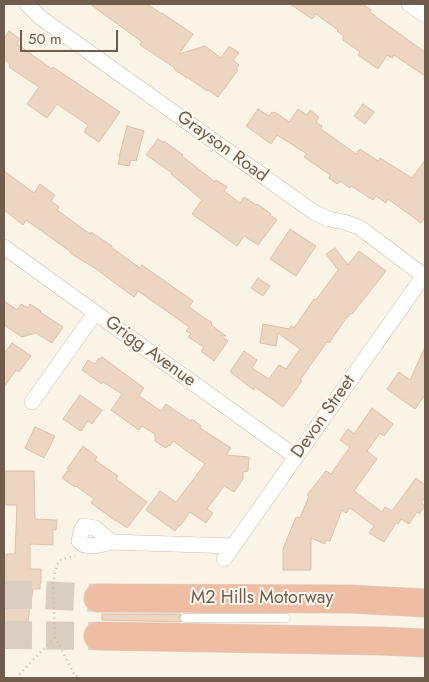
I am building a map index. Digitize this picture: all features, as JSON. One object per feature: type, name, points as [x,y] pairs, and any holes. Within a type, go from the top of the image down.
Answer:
[{"type":"highway","name":"M2 Hills Motorway","points":[[98,598],[286,623],[381,640],[425,643]]},
{"type":"highway","name":"M2 Hills Motorway","points":[[98,636],[286,623],[349,599],[425,603]]},
{"type":"street","name":"Grayson Road","points":[[26,4],[41,18],[315,213],[359,227],[425,275]]},
{"type":"street","points":[[410,4],[425,15]]},
{"type":"street","name":"Grigg Avenue","points":[[4,247],[296,457]]},
{"type":"street","name":"Devon Street","points":[[112,542],[228,553],[425,275]]},
{"type":"street","points":[[32,402],[95,313]]},
{"type":"lane","points":[[185,618],[286,623]]},
{"type":"path","points":[[55,637],[75,676],[82,678]]},
{"type":"building","points":[[90,4],[147,4],[193,34],[179,54],[205,46],[221,58],[229,46],[239,53],[233,60],[239,65],[236,69],[238,70],[218,97],[140,45],[142,42]]},
{"type":"building","points":[[290,4],[363,4],[379,19],[425,52],[425,76],[394,55],[392,58],[387,55],[378,69],[358,55],[360,52],[343,40],[343,35],[338,30],[316,14],[312,19]]},
{"type":"building","points":[[9,31],[20,39],[17,44],[52,69],[53,67],[120,112],[99,142],[84,132],[88,125],[57,104],[47,118],[27,104],[39,87],[9,67],[10,64],[4,59],[4,39]]},
{"type":"building","points":[[363,104],[374,112],[365,124],[354,116]]},
{"type":"building","points":[[258,109],[269,116],[272,112],[275,112],[289,122],[298,109],[307,115],[310,110],[319,117],[316,122],[322,126],[321,129],[356,154],[360,149],[378,161],[380,158],[412,178],[425,160],[425,217],[421,223],[388,199],[386,203],[376,196],[373,200],[340,181],[337,184],[329,178],[330,175],[304,157],[307,154],[277,135],[271,144],[246,126]]},
{"type":"building","points":[[127,126],[144,131],[136,161],[131,160],[129,166],[118,164]]},
{"type":"building","points":[[158,139],[164,141],[183,155],[215,182],[216,180],[227,187],[224,191],[240,203],[244,197],[257,204],[277,220],[258,245],[244,236],[237,246],[192,214],[202,200],[172,173],[146,155]]},
{"type":"building","points":[[4,171],[34,193],[40,184],[55,195],[51,201],[59,207],[57,210],[90,234],[91,232],[112,246],[140,268],[142,265],[193,301],[189,307],[212,323],[211,325],[226,336],[220,335],[228,341],[214,361],[201,351],[204,347],[188,337],[191,334],[186,331],[189,327],[138,291],[134,297],[26,220],[23,225],[4,210]]},
{"type":"building","points":[[290,229],[316,246],[296,276],[270,259]]},
{"type":"building","points":[[335,248],[348,265],[359,251],[386,271],[352,314],[347,317],[329,343],[327,342],[283,407],[255,387],[254,390],[230,372],[244,351],[257,360],[252,368],[269,379],[279,365],[286,369],[300,349],[278,333],[276,346],[260,343],[263,324],[289,329],[291,326],[294,328],[314,299],[316,300],[338,270],[326,254]]},
{"type":"building","points":[[258,278],[270,286],[263,296],[251,288]]},
{"type":"building","points":[[4,301],[17,310],[21,304],[28,308],[30,304],[63,327],[52,343],[36,333],[22,337],[4,325]]},
{"type":"building","points":[[12,343],[31,356],[19,372],[16,370],[4,387],[4,354]]},
{"type":"building","points":[[425,347],[425,395],[415,409],[387,389],[399,372],[410,380]]},
{"type":"building","points":[[102,357],[144,388],[139,396],[161,411],[166,404],[191,421],[192,419],[201,426],[200,428],[231,448],[226,455],[249,457],[248,471],[243,472],[243,479],[234,492],[224,486],[207,509],[213,513],[206,523],[190,512],[175,531],[146,510],[160,491],[176,502],[205,464],[173,441],[166,448],[155,441],[155,434],[142,426],[139,430],[111,410],[122,394],[103,382],[102,384],[82,370],[88,360],[95,364]]},
{"type":"building","points":[[80,395],[102,410],[92,424],[88,421],[81,431],[63,419]]},
{"type":"building","points":[[372,408],[393,424],[384,436],[380,433],[367,451],[377,459],[354,491],[382,512],[385,507],[392,511],[416,478],[425,485],[425,497],[421,503],[425,506],[419,514],[417,512],[409,524],[401,519],[398,524],[396,523],[384,542],[369,533],[374,526],[350,508],[346,513],[342,510],[330,541],[326,540],[325,544],[311,538],[311,570],[283,570],[283,549],[296,517],[300,518],[309,496],[307,495],[326,471],[331,474],[350,447],[340,440],[348,429],[354,434]]},
{"type":"building","points":[[35,427],[55,436],[44,458],[25,448]]},
{"type":"building","points":[[83,446],[97,457],[95,460],[118,476],[116,479],[147,502],[127,528],[91,503],[94,499],[62,478],[67,471],[71,471],[67,469]]},
{"type":"building","points":[[6,471],[34,471],[35,519],[57,520],[56,530],[53,529],[53,545],[30,544],[30,569],[41,569],[41,583],[40,589],[33,589],[27,627],[18,634],[4,631],[6,554],[15,554],[17,505],[6,505]]},
{"type":"building","points":[[102,614],[181,614],[179,618],[181,622],[102,620]]},
{"type":"tunnel","points":[[4,595],[98,598]]},
{"type":"tunnel","points":[[4,635],[98,636]]}]
